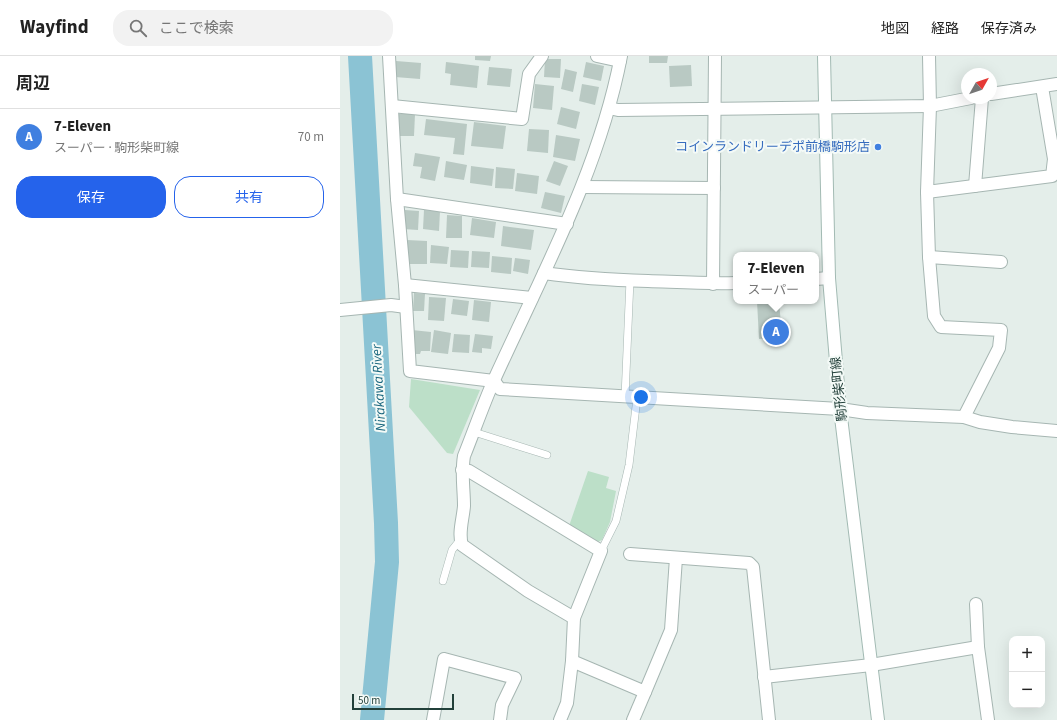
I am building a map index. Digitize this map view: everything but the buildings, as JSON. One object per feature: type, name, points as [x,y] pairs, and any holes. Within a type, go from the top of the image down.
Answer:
[{"type":"street","points":[[389,56],[397,199],[406,285],[410,371],[494,381],[500,389],[631,398],[840,409],[867,413],[964,417],[980,422],[1012,427],[1057,431]]},
{"type":"street","points":[[392,106],[522,119],[529,74],[542,56]]},
{"type":"street","points":[[574,618],[462,546],[460,540],[464,505],[462,470],[464,456],[494,381],[583,187],[609,108],[620,58],[597,56]]},
{"type":"street","points":[[713,284],[715,56]]},
{"type":"street","name":"駒形柴町線","points":[[824,56],[828,278],[840,409],[878,720]]},
{"type":"street","points":[[929,56],[930,106],[927,192],[929,257],[934,316],[941,327],[1001,330],[999,348],[964,417]]},
{"type":"street","points":[[997,93],[1057,84]]},
{"type":"street","points":[[927,192],[1052,176],[1055,159],[1042,87]]},
{"type":"street","points":[[609,108],[618,110],[930,106],[961,100]]},
{"type":"street","points":[[975,186],[982,104]]},
{"type":"street","points":[[583,187],[714,188]]},
{"type":"street","points":[[397,199],[567,224]]},
{"type":"street","points":[[929,257],[1001,262]]},
{"type":"street","points":[[544,273],[562,276],[630,280],[713,284],[733,283]]},
{"type":"street","points":[[819,279],[828,278]]},
{"type":"street","points":[[406,285],[532,298]]},
{"type":"street","points":[[340,310],[391,306],[406,307]]},
{"type":"street","points":[[462,470],[469,471],[601,551],[574,618],[572,661],[567,703],[560,720]]},
{"type":"street","points":[[630,554],[749,562],[753,567],[769,720]]},
{"type":"street","points":[[633,720],[671,630],[676,558]]},
{"type":"street","points":[[976,604],[978,647],[988,720]]},
{"type":"street","points":[[764,677],[871,665],[978,647]]},
{"type":"street","points":[[433,720],[444,658],[515,678],[502,705],[500,720]]},
{"type":"street","points":[[572,661],[644,692]]},
{"type":"lane","points":[[601,551],[616,520],[628,472],[631,398],[630,280]]},
{"type":"lane","points":[[474,432],[548,455]]},
{"type":"lane","points":[[443,581],[452,550],[460,540]]},
{"type":"green space","points":[[411,379],[480,390],[453,454],[447,453],[409,407]]},
{"type":"green space","points":[[588,471],[609,477],[606,488],[616,491],[610,522],[602,540],[595,543],[569,526]]},
{"type":"waterway","name":"Nirakawa River","points":[[360,56],[387,562],[372,720]]},
{"type":"place","name":"コインランドリーデポ前橋駒形店","points":[[878,147]]},
{"type":"place","name":"7-Eleven","points":[[776,332]]}]
